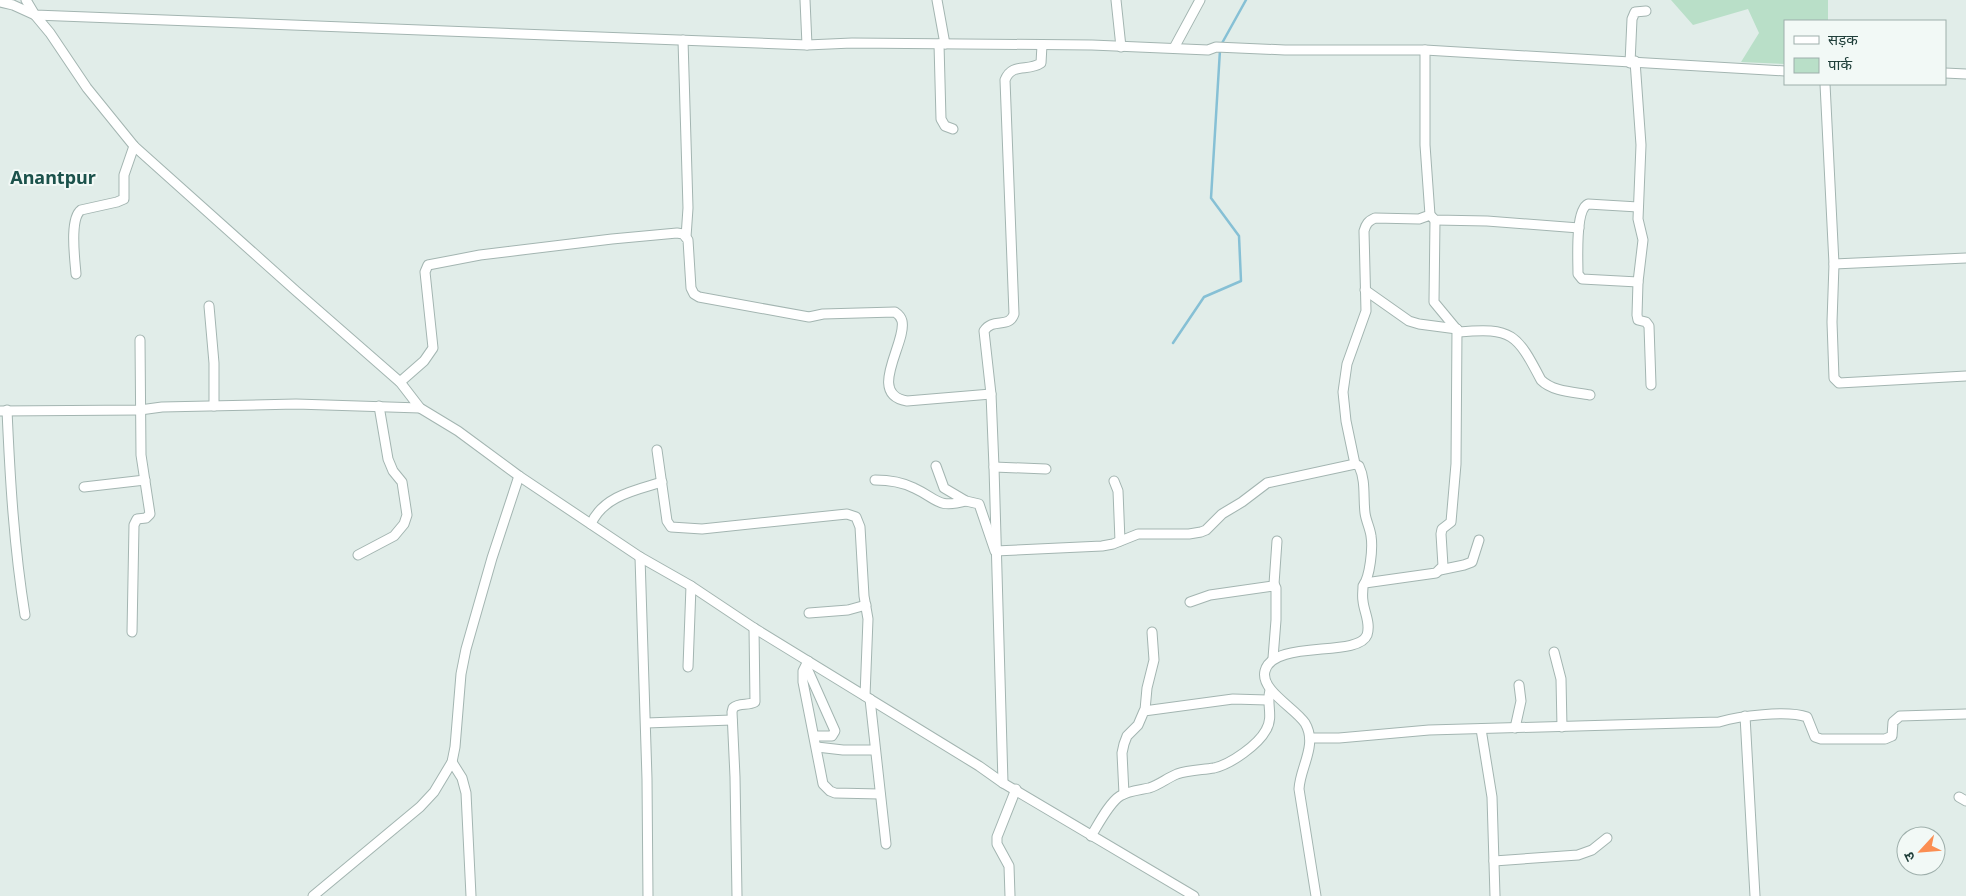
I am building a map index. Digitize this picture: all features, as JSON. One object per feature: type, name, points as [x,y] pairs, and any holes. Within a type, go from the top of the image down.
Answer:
[{"type":"street","points":[[26,0],[34,15],[50,33],[87,88],[134,146],[296,292],[400,382],[420,408],[458,430],[519,476],[640,557],[692,586],[807,664],[867,698],[980,766],[1003,783],[1194,896]]},
{"type":"street","points":[[805,0],[807,45]]},
{"type":"street","points":[[937,0],[942,44],[941,119],[945,126],[954,130]]},
{"type":"street","points":[[1116,0],[1121,47]]},
{"type":"street","points":[[1174,48],[1200,0]]},
{"type":"street","points":[[0,2],[13,5],[34,15],[807,45],[852,43],[1092,44],[1208,50],[1216,47],[1285,50],[1425,50],[1556,56],[1784,71]]},
{"type":"street","points":[[1646,11],[1636,12],[1632,19],[1633,62],[1641,145],[1638,207],[1639,224],[1643,240],[1638,282],[1637,315],[1638,320],[1646,322],[1649,326],[1651,385]]},
{"type":"street","points":[[683,40],[688,208],[686,237],[689,246],[691,288],[694,294],[699,297],[809,317],[823,314],[895,312],[900,316],[902,326],[889,377],[890,390],[899,400],[907,401],[991,394]]},
{"type":"street","points":[[1003,783],[991,394],[984,331],[988,325],[993,323],[1009,322],[1014,314],[1005,80],[1011,70],[1038,66],[1041,63],[1042,45]]},
{"type":"street","points":[[1425,50],[1425,145],[1432,218],[1434,302],[1458,330],[1455,481],[1451,522],[1441,531],[1444,563],[1440,570]]},
{"type":"street","points":[[1946,73],[1966,74]]},
{"type":"street","points":[[1825,85],[1824,98],[1834,264],[1833,375],[1837,382],[1966,376]]},
{"type":"street","points":[[76,274],[74,226],[76,214],[81,210],[124,199],[124,175],[134,146]]},
{"type":"street","points":[[1638,207],[1588,204],[1582,208],[1579,228],[1578,274],[1580,278],[1638,282]]},
{"type":"street","points":[[1273,658],[1355,644],[1363,640],[1368,632],[1363,602],[1363,586],[1370,564],[1371,536],[1365,513],[1362,471],[1355,464],[1346,421],[1343,392],[1347,364],[1364,320],[1366,303],[1364,231],[1369,221],[1375,218],[1419,220],[1432,218],[1579,228]]},
{"type":"street","points":[[400,382],[424,361],[433,348],[425,272],[428,265],[480,255],[612,239],[677,233],[686,237]]},
{"type":"street","points":[[1834,264],[1966,258]]},
{"type":"street","points":[[1365,290],[1409,321],[1458,330],[1486,329],[1511,336],[1520,342],[1526,350],[1544,384],[1590,395]]},
{"type":"street","points":[[210,306],[214,363],[214,406]]},
{"type":"street","points":[[132,632],[134,525],[137,519],[146,518],[150,514],[141,455],[140,340]]},
{"type":"street","points":[[25,615],[16,556],[4,410],[40,412],[140,410],[162,407],[296,404],[420,408]]},
{"type":"street","points":[[358,554],[394,536],[404,524],[407,515],[402,482],[393,471],[388,458],[379,406]]},
{"type":"street","points":[[657,450],[667,521],[671,528],[712,528],[846,514],[856,516],[860,527],[868,619],[867,698],[886,844]]},
{"type":"street","points":[[995,551],[1102,546],[1138,534],[1189,534],[1201,532],[1206,530],[1222,514],[1267,483],[1355,464]]},
{"type":"street","points":[[936,466],[944,488],[966,501],[979,504],[995,551]]},
{"type":"street","points":[[994,467],[1046,469]]},
{"type":"street","points":[[312,896],[420,807],[434,792],[452,762],[461,674],[466,649],[492,558],[519,476]]},
{"type":"street","points":[[84,487],[145,480]]},
{"type":"street","points":[[875,480],[891,480],[907,485],[940,503],[950,505],[966,501]]},
{"type":"street","points":[[1114,481],[1118,491],[1120,541]]},
{"type":"street","points":[[591,524],[601,509],[618,497],[662,482]]},
{"type":"street","points":[[1365,583],[1436,573],[1440,570],[1472,562],[1479,540]]},
{"type":"street","points":[[1277,541],[1274,584],[1276,588],[1276,620],[1273,658],[1264,672],[1264,677],[1270,690],[1299,716],[1308,730],[1310,738],[1309,751],[1301,774],[1299,789],[1316,896]]},
{"type":"street","points":[[640,557],[646,723],[648,896]]},
{"type":"street","points":[[1190,602],[1210,595],[1273,586],[1274,584]]},
{"type":"street","points":[[688,667],[692,586]]},
{"type":"street","points":[[809,613],[848,610],[866,605]]},
{"type":"street","points":[[737,896],[732,720],[733,708],[736,705],[752,704],[755,702],[754,628]]},
{"type":"street","points":[[1124,794],[1122,753],[1127,736],[1138,725],[1145,710],[1147,688],[1153,665],[1152,632]]},
{"type":"street","points":[[1554,652],[1560,679],[1562,727]]},
{"type":"street","points":[[807,664],[803,682],[823,784],[830,791],[880,794]]},
{"type":"street","points":[[807,664],[835,731],[832,736],[814,736]]},
{"type":"street","points":[[1515,728],[1521,701],[1519,685]]},
{"type":"street","points":[[1091,836],[1114,802],[1124,794],[1151,787],[1176,774],[1214,768],[1231,761],[1254,744],[1266,730],[1270,715],[1267,700],[1270,690]]},
{"type":"street","points":[[1145,710],[1233,699],[1267,700]]},
{"type":"street","points":[[1310,738],[1339,738],[1430,730],[1719,722],[1744,716],[1804,716],[1809,720],[1815,737],[1821,739],[1885,739],[1892,736],[1893,722],[1900,716],[1966,714]]},
{"type":"street","points":[[1744,716],[1755,896]]},
{"type":"street","points":[[646,723],[732,720]]},
{"type":"street","points":[[1482,729],[1492,797],[1495,896]]},
{"type":"street","points":[[817,747],[843,750],[875,750]]},
{"type":"street","points":[[452,762],[462,778],[466,793],[471,896]]},
{"type":"street","points":[[1010,896],[1008,866],[997,844],[996,837],[1016,789]]},
{"type":"street","points":[[1494,861],[1578,855],[1592,850],[1607,838]]},
{"type":"green space","points":[[1671,0],[1828,0],[1828,20],[1784,20],[1784,64],[1741,62],[1759,33],[1748,9],[1693,25]]},
{"type":"waterway","points":[[1221,45],[1246,0]]},
{"type":"waterway","points":[[1173,343],[1204,297],[1241,281],[1239,236],[1211,198],[1220,50]]},
{"type":"district","name":"Anantpur","points":[[53,177]]}]
